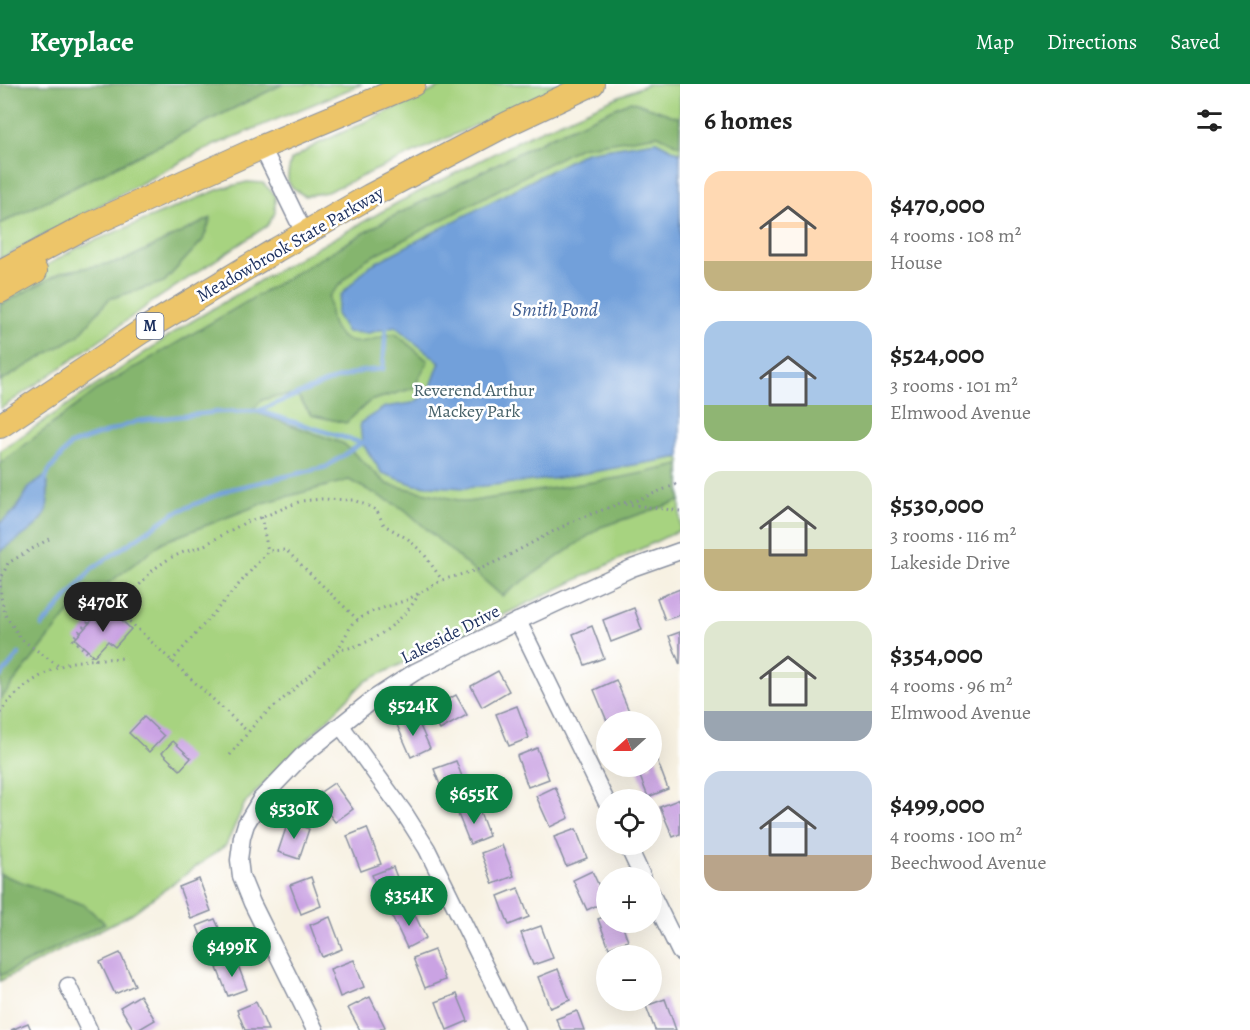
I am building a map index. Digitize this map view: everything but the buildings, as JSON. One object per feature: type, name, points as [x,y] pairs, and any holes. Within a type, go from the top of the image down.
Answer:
[{"type":"highway","points":[[0,272],[85,227],[261,147],[413,84]]},
{"type":"highway","name":"Meadowbrook State Parkway","points":[[0,426],[142,331],[304,233],[507,124],[592,84]]},
{"type":"highway","points":[[0,291],[184,183]]},
{"type":"street","points":[[261,147],[304,233]]},
{"type":"street","name":"Lakeside Drive","points":[[315,1030],[241,876],[239,860],[242,837],[246,824],[261,799],[302,756],[372,700],[416,672],[632,568],[680,551]]},
{"type":"street","points":[[518,621],[600,789]]},
{"type":"street","points":[[340,726],[405,814],[427,849],[516,1030]]},
{"type":"street","points":[[662,915],[680,952]]},
{"type":"street","points":[[68,986],[89,1030]]},
{"type":"path","points":[[230,755],[258,720],[337,651],[352,624],[368,613],[407,600],[442,580],[496,562],[578,519],[680,483]]},
{"type":"path","points":[[96,660],[72,639],[98,611],[131,594],[154,569],[170,558],[201,547],[246,522],[301,501],[322,498],[353,500],[371,507],[377,511],[384,525],[408,539],[424,554],[442,580]]},
{"type":"path","points":[[621,503],[680,511]]},
{"type":"path","points":[[261,518],[268,551]]},
{"type":"path","points":[[49,539],[8,563],[0,580],[1,604],[4,614],[21,639],[60,667]]},
{"type":"path","points":[[171,662],[268,551],[286,550],[358,620]]},
{"type":"path","points":[[337,651],[357,646],[377,636],[395,623],[413,605],[419,594]]},
{"type":"path","points":[[112,605],[248,732]]},
{"type":"path","points":[[0,713],[13,696],[48,671],[73,662],[125,658]]},
{"type":"green space","points":[[0,84],[283,84],[0,224]]},
{"type":"green space","points":[[283,84],[362,84],[205,149],[0,259],[0,224]]},
{"type":"green space","points":[[447,84],[567,84],[327,192],[305,196],[291,186],[288,173],[291,160],[315,145]]},
{"type":"green space","name":"Reverend Arthur Mackey Park","points":[[647,84],[680,84],[680,530],[364,682],[245,803],[226,845],[131,914],[0,981],[0,451],[184,326],[276,271],[399,202],[530,135]]},
{"type":"green space","points":[[631,101],[680,118],[680,146],[658,135],[580,147],[363,261],[329,296],[333,325],[345,339],[352,342],[369,341],[395,333],[428,361],[414,388],[370,401],[346,423],[311,415],[297,395],[262,400],[252,411],[344,444],[387,484],[467,502],[624,477],[680,465],[680,501],[601,527],[502,596],[404,509],[349,480],[267,502],[163,542],[67,615],[0,700],[0,551],[41,520],[47,511],[48,496],[47,476],[29,488],[15,511],[0,523],[0,464],[98,389],[386,220],[550,137]]},
{"type":"green space","points":[[247,182],[263,183],[275,195],[275,213],[267,226],[155,300],[0,409],[0,292],[77,248],[220,189]]},
{"type":"green space","points":[[211,218],[203,240],[164,282],[109,299],[79,335],[0,382],[0,305],[62,272],[123,261]]},
{"type":"green space","points":[[0,874],[84,905],[105,923],[0,976]]},
{"type":"water","name":"Smith Pond","points":[[656,141],[680,153],[680,457],[552,479],[465,488],[415,485],[382,473],[362,443],[360,423],[385,407],[413,403],[429,392],[440,362],[395,326],[369,333],[347,332],[336,314],[341,295],[369,266],[586,152]]},
{"type":"water","points":[[47,475],[47,510],[42,519],[31,530],[0,551],[0,523],[15,511],[29,488]]},
{"type":"waterway","points":[[258,411],[330,381],[362,371],[383,369],[386,325]]},
{"type":"waterway","points":[[45,480],[49,471],[70,445],[138,421],[218,412],[258,411],[366,443]]},
{"type":"waterway","points":[[42,626],[93,568],[174,513],[231,489],[326,467],[362,443]]},
{"type":"waterway","points":[[0,677],[19,654]]}]
